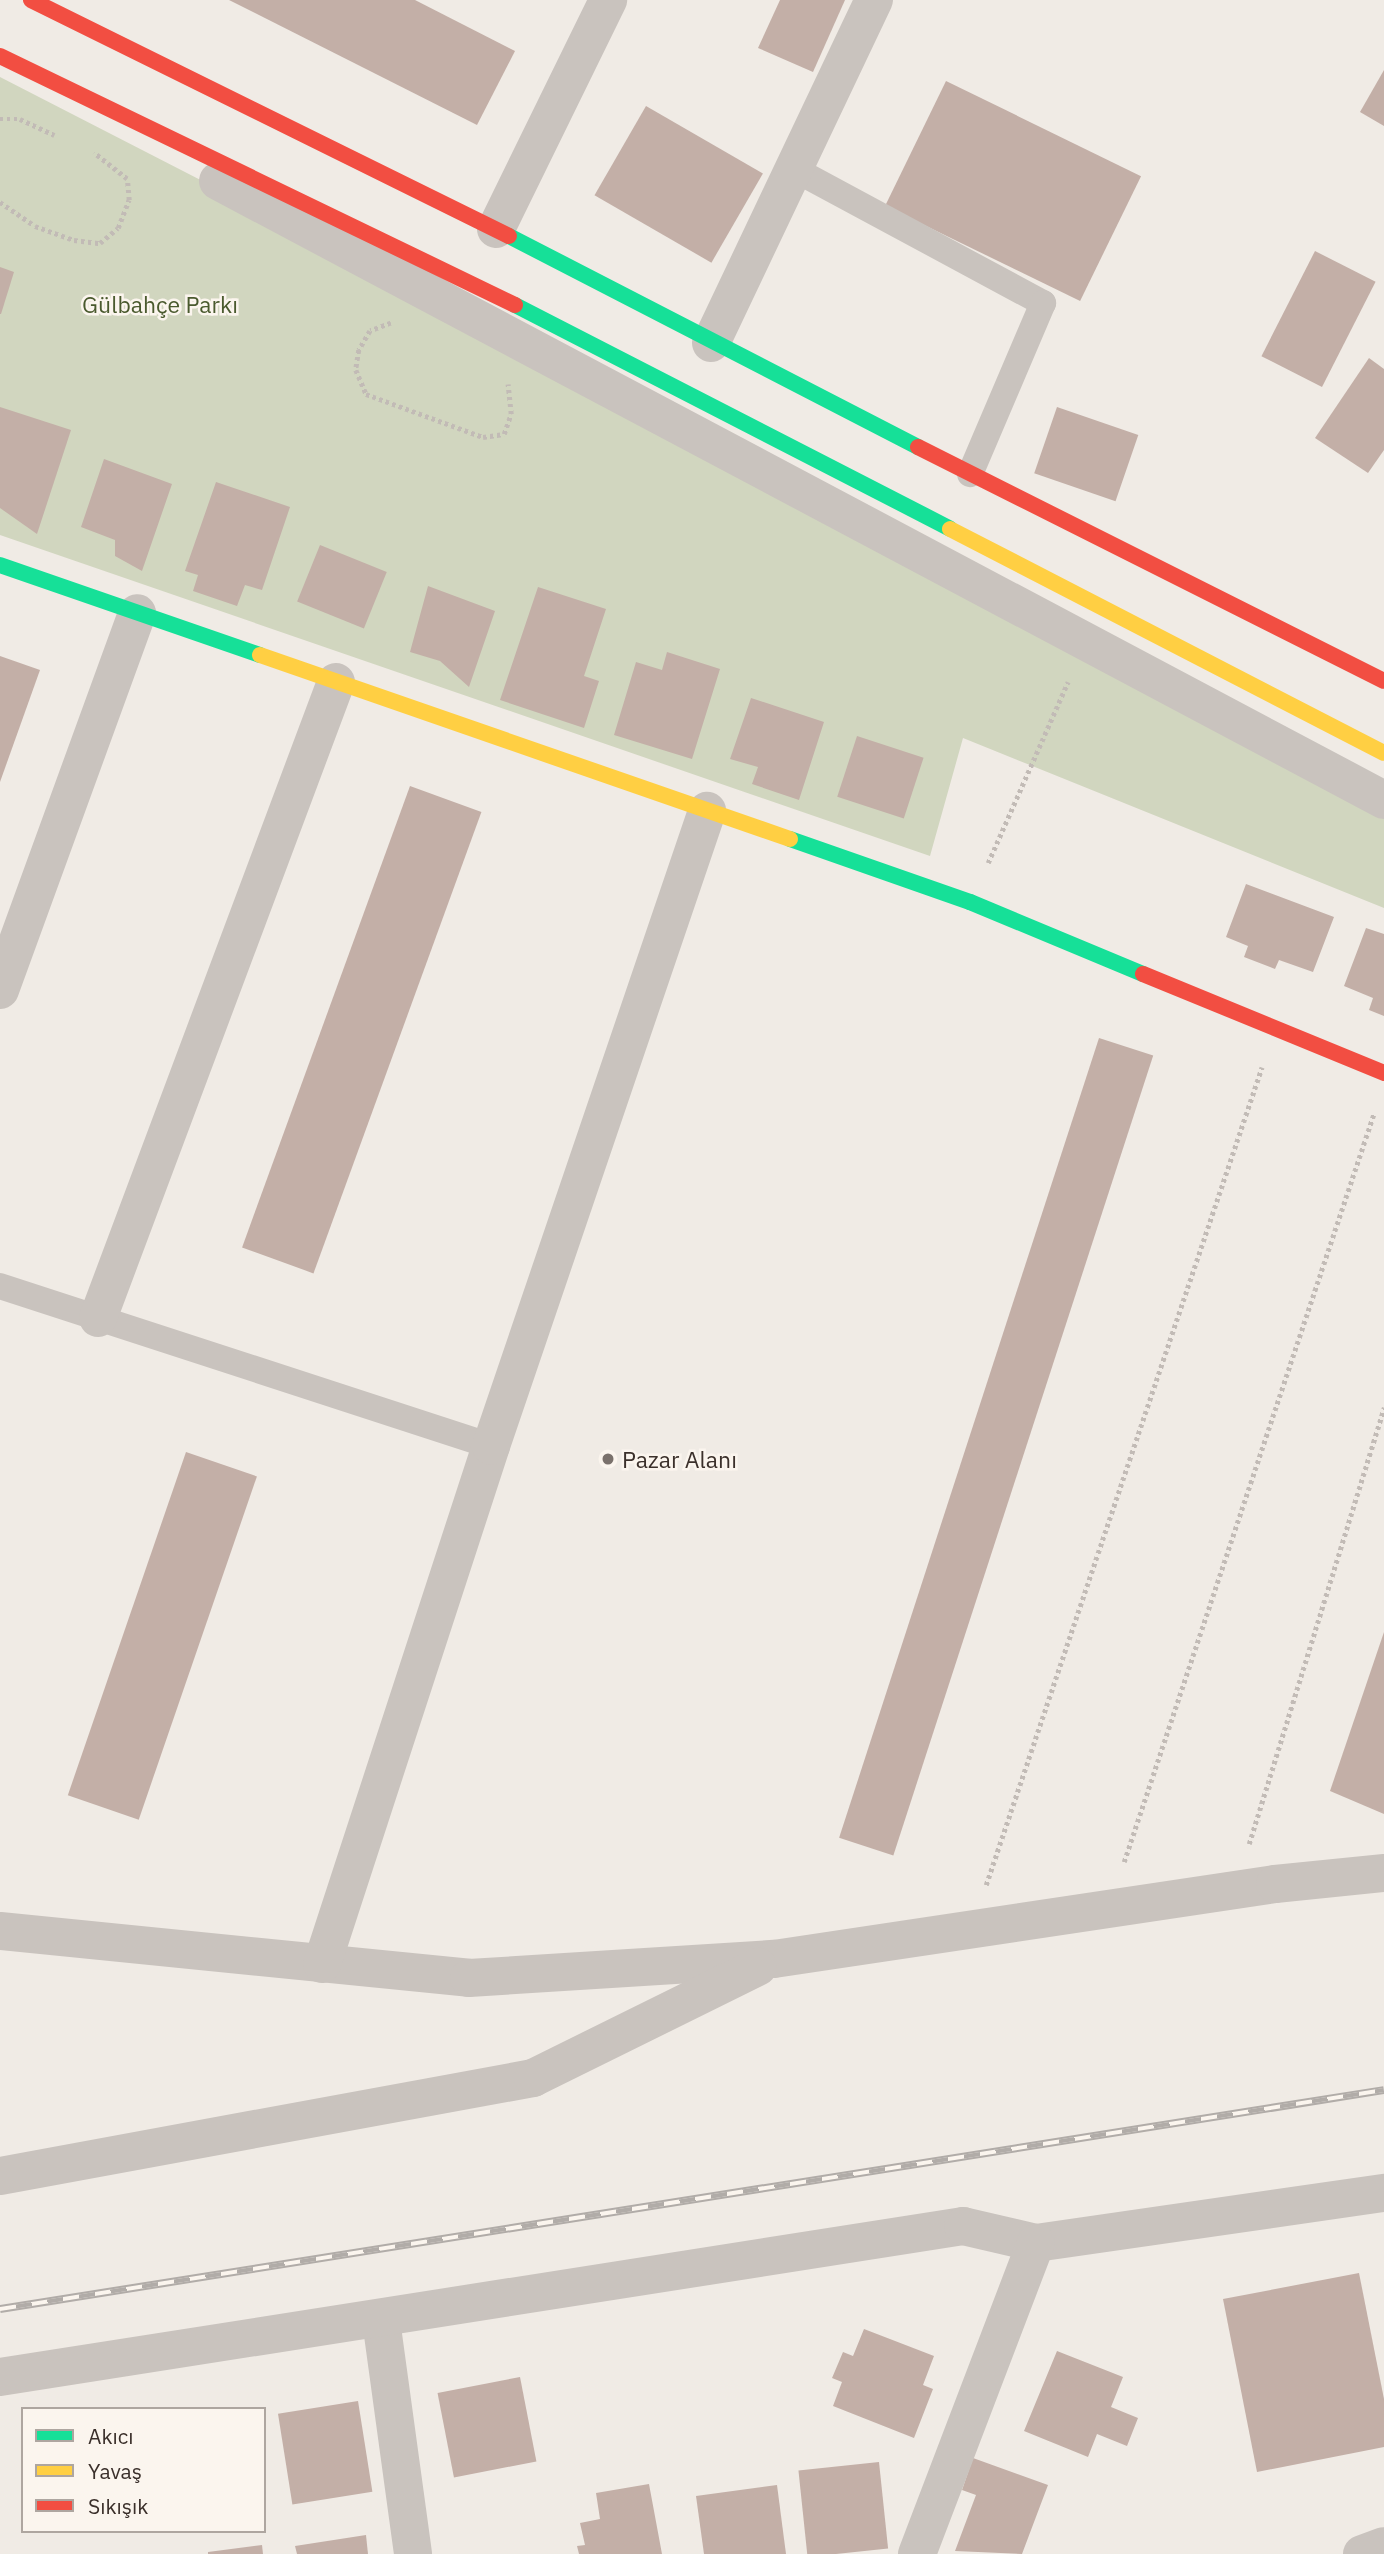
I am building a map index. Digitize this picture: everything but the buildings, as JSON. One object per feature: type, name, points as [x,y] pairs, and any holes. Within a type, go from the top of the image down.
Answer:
[{"type":"main road","points":[[31,0],[496,229],[711,343],[1384,681]]},
{"type":"main road","points":[[0,57],[547,321],[1384,753]]},
{"type":"main road","points":[[0,565],[970,902],[1274,1030],[1384,1073]]},
{"type":"street","points":[[496,229],[608,0]]},
{"type":"street","points":[[711,343],[874,0]]},
{"type":"street","points":[[0,65],[1384,800]]},
{"type":"street","points":[[0,990],[137,613]]},
{"type":"street","points":[[98,1318],[336,682]]},
{"type":"street","points":[[322,1964],[491,1446],[707,811]]},
{"type":"street","points":[[0,1931],[469,1978],[774,1959],[1234,1891],[1384,1872]]},
{"type":"street","points":[[0,2176],[533,2078],[774,1959]]},
{"type":"street","points":[[0,2377],[381,2320],[963,2226],[1036,2243],[1384,2193]]},
{"type":"street","points":[[917,2554],[1036,2243]]},
{"type":"street","points":[[381,2320],[412,2554]]},
{"type":"street","points":[[1362,2554],[1384,2546]]},
{"type":"lane","points":[[794,169],[1043,303],[970,474]]},
{"type":"lane","points":[[0,1286],[491,1446]]},
{"type":"path","points":[[0,119],[20,119],[68,141]]},
{"type":"path","points":[[0,202],[35,226],[74,240],[100,243],[118,228],[129,200],[127,178],[88,150]]},
{"type":"path","points":[[405,324],[394,321],[370,331],[359,350],[356,370],[366,394],[483,438],[504,434],[512,395],[505,375]]},
{"type":"path","points":[[970,902],[1086,643]]},
{"type":"path","points":[[971,1930],[1274,1030]]},
{"type":"path","points":[[1108,1910],[1375,1108]]},
{"type":"path","points":[[1234,1891],[1384,1407]]},
{"type":"green space","name":"Gülbahçe Parkı","points":[[0,77],[1384,788],[1384,908],[963,738],[930,856],[0,535]]},
{"type":"railway","points":[[0,2309],[1384,2090]]},
{"type":"traffic: fast","points":[[509,236],[918,447]]},
{"type":"traffic: fast","points":[[515,305],[950,529]]},
{"type":"traffic: fast","points":[[0,565],[260,655]]},
{"type":"traffic: fast","points":[[790,839],[970,902],[1143,974]]},
{"type":"traffic: slow","points":[[950,529],[1384,753]]},
{"type":"traffic: slow","points":[[260,655],[790,839]]},
{"type":"traffic: jam","points":[[31,0],[509,236]]},
{"type":"traffic: jam","points":[[0,56],[515,305]]},
{"type":"traffic: jam","points":[[918,447],[1384,681]]},
{"type":"traffic: jam","points":[[1143,974],[1384,1073]]},
{"type":"place","name":"Pazar Alanı","points":[[608,1459]]}]
